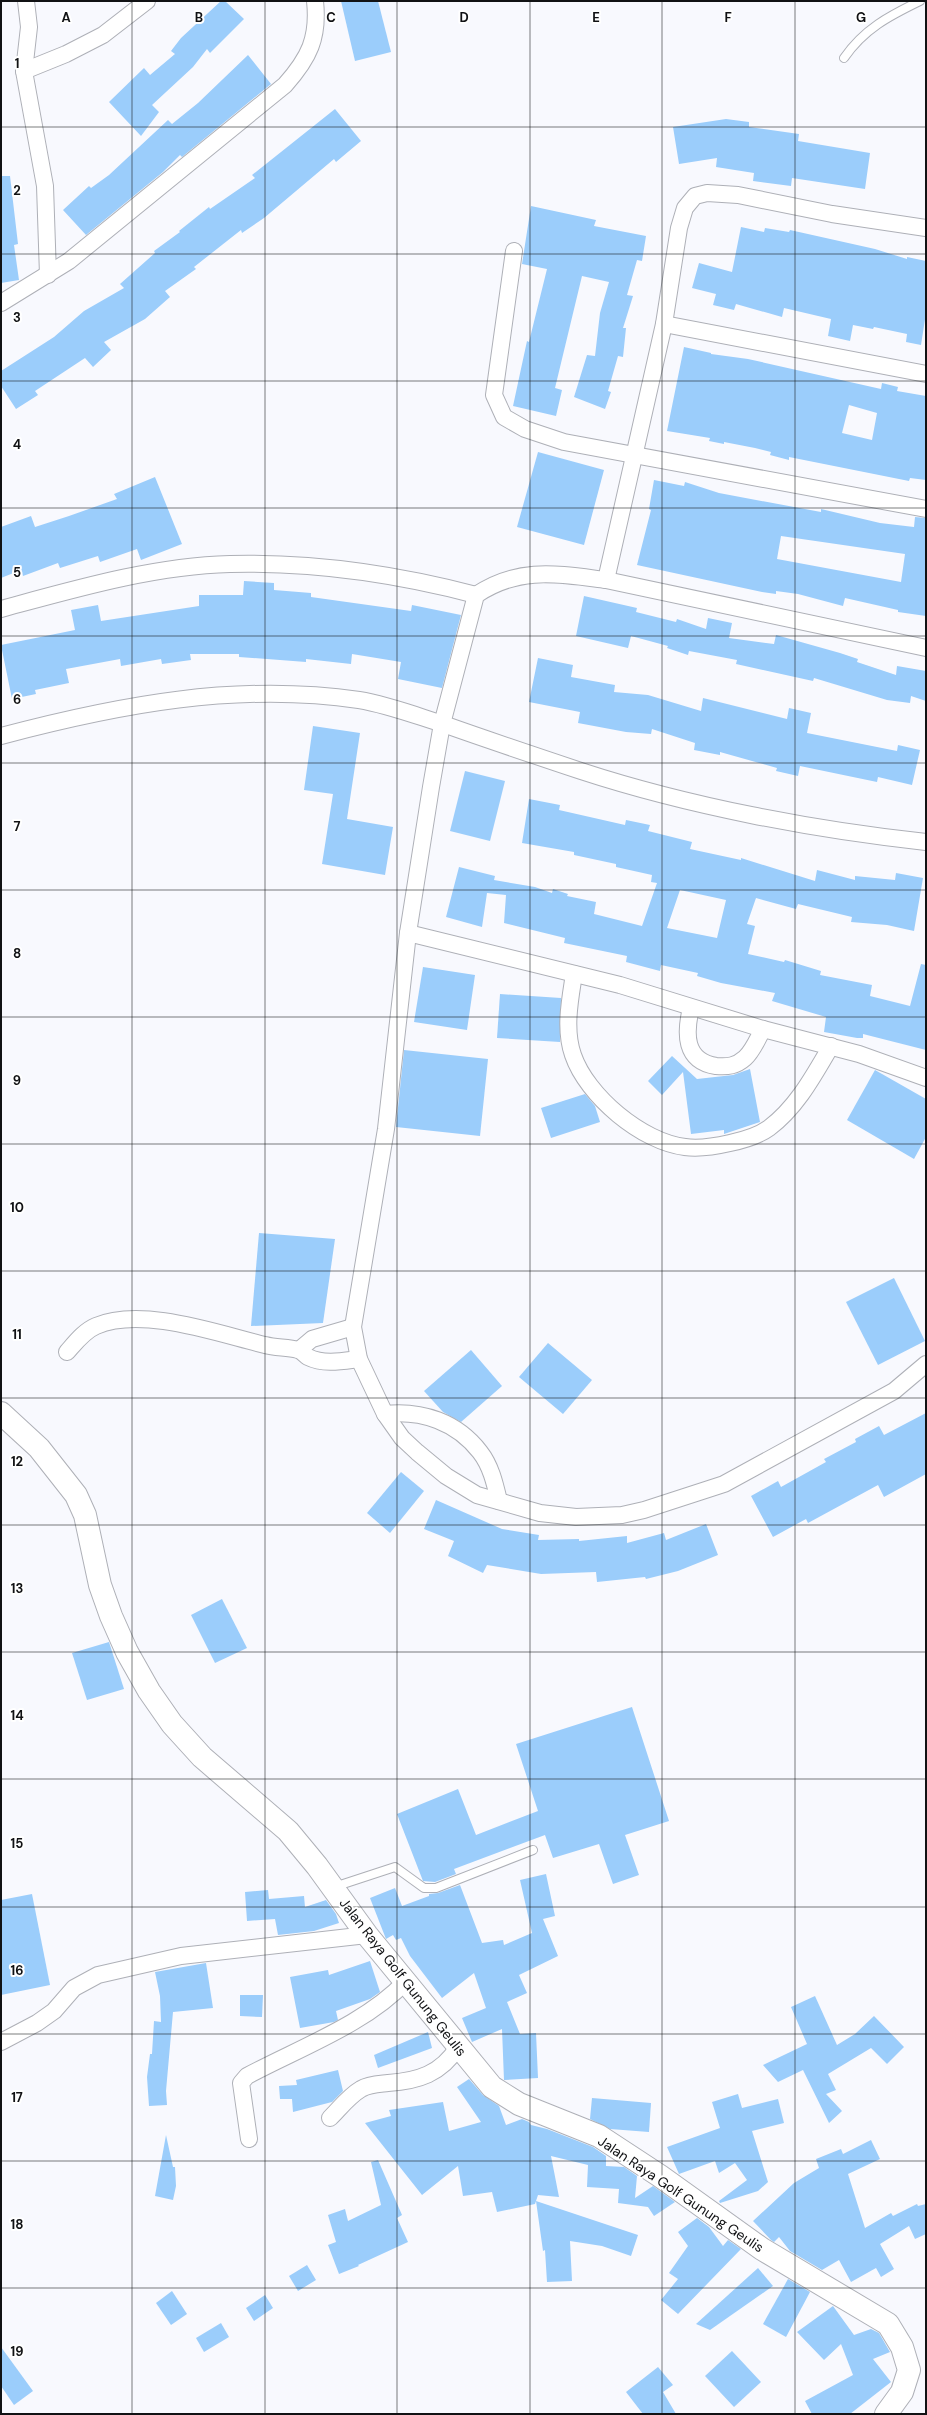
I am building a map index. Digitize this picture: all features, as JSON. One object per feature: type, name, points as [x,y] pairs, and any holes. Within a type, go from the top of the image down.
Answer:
[{"type":"main road","name":"Jalan Raya Golf Gunung Geulis","points":[[1,1413],[39,1448],[76,1495],[85,1515],[100,1585],[111,1616],[127,1652],[148,1691],[172,1724],[202,1757],[288,1831],[333,1888],[367,1935],[492,2087],[502,2095],[599,2136],[660,2176],[762,2249],[888,2324],[902,2347],[909,2370],[902,2392],[886,2414]]},
{"type":"street","points":[[26,1],[29,27],[24,71],[45,186],[48,275]]},
{"type":"street","points":[[24,71],[66,54],[103,35],[146,1]]},
{"type":"street","points":[[1,303],[69,261],[285,84],[304,63],[315,37],[315,1]]},
{"type":"street","points":[[606,580],[633,454],[664,324],[679,228],[685,208],[695,196],[707,193],[738,195],[832,214],[923,225]]},
{"type":"street","points":[[514,251],[494,395],[504,417],[525,429],[564,442],[926,508]]},
{"type":"street","points":[[664,324],[926,374]]},
{"type":"street","points":[[1,609],[154,572],[229,564],[293,565],[358,572],[403,578],[476,595],[498,582],[539,573],[606,580],[926,648]]},
{"type":"street","points":[[476,595],[442,724],[408,933],[386,1130],[353,1327],[359,1359],[385,1414],[402,1438],[446,1476],[477,1495],[540,1513],[583,1517],[622,1515],[676,1500],[724,1484],[848,1418],[894,1391],[926,1364]]},
{"type":"street","points":[[1,736],[117,708],[189,697],[241,694],[360,700],[401,710],[583,772],[673,798],[811,825],[926,842]]},
{"type":"street","points":[[408,933],[620,985],[763,1029],[831,1046],[926,1078]]},
{"type":"street","points":[[574,974],[568,1026],[572,1054],[582,1076],[604,1102],[637,1129],[661,1141],[686,1147],[718,1145],[749,1139],[769,1128],[791,1108],[831,1046]]},
{"type":"street","points":[[691,1008],[686,1028],[688,1043],[695,1055],[705,1064],[731,1067],[745,1058],[763,1029]]},
{"type":"street","points":[[67,1352],[95,1326],[108,1322],[149,1320],[201,1327],[273,1347],[299,1350],[308,1357],[331,1362],[359,1359]]},
{"type":"street","points":[[299,1350],[312,1339],[353,1327]]},
{"type":"street","points":[[385,1414],[399,1413],[431,1417],[465,1437],[480,1453],[492,1475],[499,1501]]},
{"type":"street","points":[[1,2042],[37,2023],[54,2011],[74,1988],[98,1975],[182,1956],[367,1935]]},
{"type":"street","points":[[249,2139],[241,2092],[241,2083],[247,2076],[370,2011],[396,1991],[406,1981]]},
{"type":"street","points":[[330,2118],[361,2089],[372,2085],[411,2081],[425,2077],[450,2059],[458,2047]]},
{"type":"lane","points":[[844,58],[856,41],[873,28],[920,1]]},
{"type":"lane","points":[[333,1888],[395,1867],[424,1888],[436,1888],[533,1850]]},
{"type":"building","points":[[221,1],[225,1],[244,19],[210,53],[207,49],[193,67],[152,105],[159,112],[141,136],[109,102],[144,68],[150,75],[175,54],[171,51],[181,38]]},
{"type":"building","points":[[341,1],[378,1],[391,52],[355,61]]},
{"type":"building","points":[[248,55],[271,84],[182,157],[180,155],[163,172],[86,235],[63,210],[89,186],[91,188],[109,175],[168,120],[172,124],[198,103]]},
{"type":"building","points":[[335,109],[361,141],[336,162],[334,159],[264,218],[242,233],[241,230],[194,267],[196,269],[165,291],[170,297],[145,319],[104,342],[111,350],[93,367],[85,358],[35,391],[38,395],[16,409],[1,386],[1,371],[54,337],[84,311],[124,288],[120,284],[155,253],[154,251],[180,232],[179,231],[209,207],[210,209],[255,178],[252,175]]},
{"type":"building","points":[[726,119],[749,122],[749,127],[799,134],[798,141],[870,153],[865,189],[792,178],[791,186],[753,181],[754,173],[716,167],[717,158],[679,164],[673,127]]},
{"type":"building","points":[[1,176],[10,176],[18,244],[14,245],[19,280],[1,283]]},
{"type":"building","points":[[531,206],[596,220],[594,226],[646,236],[642,261],[637,260],[627,295],[633,296],[623,328],[626,328],[623,357],[618,356],[608,391],[611,392],[605,409],[574,397],[587,355],[595,356],[600,313],[609,282],[582,276],[555,388],[562,390],[556,416],[513,406],[527,341],[529,342],[547,269],[522,264]]},
{"type":"building","points":[[741,227],[764,232],[765,228],[789,232],[790,230],[875,249],[907,259],[907,257],[926,261],[926,313],[921,345],[906,342],[907,334],[874,327],[873,329],[853,325],[850,341],[828,336],[831,319],[784,308],[782,317],[736,304],[734,310],[713,305],[716,294],[692,288],[699,263],[732,272]]},
{"type":"building","points":[[684,347],[711,354],[748,359],[881,389],[882,383],[898,387],[897,391],[926,396],[926,480],[910,478],[909,481],[789,457],[789,460],[770,455],[771,452],[755,448],[724,442],[724,444],[709,441],[710,438],[667,431]],"holes":[[[849,405],[877,413],[872,440],[842,433]]]},
{"type":"building","points":[[538,452],[604,470],[584,545],[517,527]]},
{"type":"building","points":[[155,477],[182,544],[141,560],[137,549],[100,562],[98,556],[60,568],[58,563],[23,576],[21,570],[1,578],[1,527],[31,516],[35,527],[69,516],[117,499],[114,494]]},
{"type":"building","points":[[654,480],[684,486],[685,482],[719,493],[821,512],[821,509],[880,523],[914,527],[915,517],[926,518],[926,616],[898,612],[898,610],[845,598],[843,606],[798,594],[776,591],[776,594],[762,592],[637,565],[651,510],[649,509]],"holes":[[[781,536],[905,554],[901,582],[777,559]]]},
{"type":"building","points":[[244,581],[274,583],[274,590],[311,593],[311,597],[411,611],[412,605],[461,615],[442,688],[398,679],[401,662],[352,654],[351,664],[306,659],[306,662],[239,657],[239,654],[190,654],[191,660],[162,664],[161,659],[121,666],[120,659],[66,669],[69,683],[35,690],[36,694],[12,699],[1,645],[75,630],[71,610],[98,605],[101,621],[199,606],[199,595],[243,595]]},
{"type":"building","points":[[584,596],[637,608],[636,612],[676,622],[677,619],[706,629],[708,618],[732,623],[729,638],[774,644],[776,635],[858,659],[857,662],[896,675],[897,666],[926,671],[926,701],[911,696],[910,703],[887,700],[814,678],[813,681],[736,664],[737,660],[689,651],[688,655],[667,648],[668,646],[631,636],[628,648],[576,636]]},
{"type":"building","points":[[538,658],[573,665],[571,677],[615,685],[614,692],[648,695],[701,711],[703,698],[787,719],[789,708],[811,713],[807,733],[897,751],[898,745],[920,750],[912,785],[878,777],[877,782],[800,766],[798,776],[776,771],[777,768],[720,752],[720,755],[694,750],[695,743],[652,729],[651,734],[626,732],[578,723],[580,712],[529,702]]},
{"type":"building","points":[[313,726],[360,733],[347,819],[393,827],[385,875],[322,864],[333,794],[304,790]]},
{"type":"building","points":[[465,771],[505,781],[490,841],[450,831]]},
{"type":"building","points":[[529,799],[560,805],[559,810],[625,825],[626,820],[650,825],[648,831],[692,842],[690,849],[741,860],[741,858],[815,881],[817,870],[855,880],[855,876],[895,880],[896,873],[923,878],[914,931],[887,925],[851,922],[852,917],[798,904],[796,909],[756,898],[747,924],[755,926],[748,954],[784,962],[785,960],[821,971],[820,975],[872,985],[870,996],[910,1006],[921,964],[926,965],[926,1050],[863,1034],[863,1038],[857,1038],[824,1032],[826,1017],[772,1001],[775,993],[721,983],[697,976],[698,973],[661,965],[660,971],[626,962],[627,956],[564,943],[565,938],[504,923],[506,895],[487,893],[482,927],[446,917],[459,867],[495,876],[494,880],[535,887],[552,893],[553,889],[568,894],[567,896],[596,902],[594,914],[642,926],[657,883],[651,882],[652,875],[616,867],[616,864],[574,855],[574,852],[522,843]],"holes":[[[680,890],[726,900],[717,938],[667,928]]]},
{"type":"building","points":[[423,967],[475,975],[467,1030],[414,1022]]},
{"type":"building","points":[[500,994],[561,998],[560,1042],[497,1038]]},
{"type":"building","points":[[404,1050],[488,1059],[480,1136],[396,1127]]},
{"type":"building","points":[[672,1056],[697,1079],[733,1075],[750,1069],[760,1122],[724,1134],[724,1130],[691,1134],[683,1072],[662,1095],[648,1081]]},
{"type":"building","points":[[875,1070],[926,1099],[926,1137],[914,1159],[847,1120]]},
{"type":"building","points":[[585,1094],[595,1106],[600,1122],[551,1138],[541,1108]]},
{"type":"building","points":[[259,1233],[335,1239],[323,1323],[251,1326]]},
{"type":"building","points":[[894,1278],[925,1341],[878,1365],[846,1302]]},
{"type":"building","points":[[548,1343],[592,1380],[563,1414],[519,1377]]},
{"type":"building","points":[[471,1350],[502,1386],[461,1422],[443,1412],[424,1391]]},
{"type":"building","points":[[926,1413],[926,1474],[884,1497],[878,1485],[808,1523],[806,1519],[773,1537],[751,1496],[778,1481],[781,1487],[826,1462],[824,1459],[856,1442],[855,1439],[879,1426],[884,1435]]},
{"type":"building","points":[[401,1472],[424,1491],[390,1533],[367,1513]]},
{"type":"building","points":[[436,1500],[502,1529],[539,1535],[538,1540],[579,1539],[579,1541],[627,1536],[627,1543],[664,1533],[666,1540],[706,1524],[718,1555],[678,1571],[646,1579],[645,1577],[597,1582],[596,1572],[541,1574],[487,1565],[483,1573],[448,1556],[454,1541],[424,1529]]},
{"type":"building","points":[[222,1599],[247,1648],[215,1663],[191,1615]]},
{"type":"building","points":[[109,1642],[124,1689],[87,1700],[72,1653]]},
{"type":"building","points":[[632,1707],[669,1821],[625,1835],[639,1875],[613,1884],[599,1844],[553,1858],[545,1835],[454,1869],[456,1874],[435,1882],[423,1881],[397,1814],[458,1789],[476,1835],[538,1811],[516,1744]]},
{"type":"building","points":[[546,1874],[555,1916],[543,1919],[558,1956],[519,1975],[527,1993],[507,2002],[520,2034],[536,2033],[538,2078],[504,2080],[502,2029],[472,2042],[462,2018],[486,2008],[474,1973],[442,1998],[410,1956],[401,1938],[396,1940],[393,1935],[386,1939],[370,1898],[395,1888],[402,1906],[429,1896],[429,1894],[438,1893],[460,1885],[482,1943],[503,1940],[504,1945],[532,1933],[520,1880]]},
{"type":"building","points":[[268,1890],[269,1899],[304,1896],[305,1907],[326,1900],[336,1914],[339,1923],[314,1931],[278,1935],[275,1919],[247,1921],[245,1892]]},
{"type":"building","points":[[32,1894],[50,1985],[1,1995],[1,1900]]},
{"type":"building","points":[[370,1961],[380,1992],[370,1999],[336,2011],[338,2020],[334,2022],[300,2028],[290,1977],[328,1970],[329,1975]]},
{"type":"building","points":[[206,1963],[213,2008],[173,2012],[166,2091],[167,2105],[149,2106],[147,2077],[150,2054],[152,2054],[154,2021],[161,2022],[160,1996],[155,1972]]},
{"type":"building","points":[[240,1995],[263,1995],[262,2017],[240,2016]]},
{"type":"building","points":[[815,1996],[837,2045],[855,2034],[874,2016],[904,2047],[887,2064],[871,2048],[828,2074],[836,2090],[826,2094],[842,2111],[829,2123],[803,2070],[778,2082],[763,2065],[807,2044],[791,2007]]},
{"type":"building","points":[[428,2032],[432,2048],[378,2068],[374,2055]]},
{"type":"building","points":[[338,2070],[343,2091],[332,2102],[293,2112],[292,2099],[280,2099],[279,2086],[297,2085],[296,2080]]},
{"type":"building","points":[[469,2079],[483,2095],[499,2106],[506,2125],[522,2119],[529,2122],[531,2125],[547,2129],[593,2147],[606,2156],[606,2166],[624,2167],[637,2176],[635,2198],[653,2186],[675,2202],[654,2216],[648,2207],[618,2203],[619,2189],[587,2187],[588,2165],[551,2156],[559,2197],[538,2195],[535,2204],[497,2212],[492,2192],[463,2196],[458,2166],[422,2195],[365,2123],[391,2116],[389,2110],[443,2102],[449,2131],[481,2122],[457,2087]]},
{"type":"building","points":[[738,2094],[742,2108],[778,2099],[784,2123],[752,2131],[768,2182],[758,2191],[720,2203],[719,2201],[747,2180],[735,2163],[719,2173],[715,2161],[679,2174],[667,2147],[720,2128],[712,2102]]},
{"type":"building","points":[[592,2098],[651,2103],[649,2132],[610,2129],[590,2119]]},
{"type":"building","points":[[166,2135],[173,2167],[175,2167],[176,2186],[173,2200],[155,2196]]},
{"type":"building","points":[[871,2140],[880,2159],[848,2174],[865,2228],[891,2213],[893,2216],[917,2204],[918,2206],[926,2204],[926,2234],[915,2239],[909,2226],[880,2244],[894,2269],[881,2277],[876,2268],[851,2282],[839,2260],[822,2270],[790,2251],[779,2237],[774,2242],[771,2240],[753,2221],[794,2183],[819,2168],[816,2159],[841,2149],[843,2154]]},
{"type":"building","points":[[378,2160],[402,2215],[397,2218],[408,2242],[339,2274],[328,2245],[336,2242],[328,2215],[345,2209],[348,2221],[381,2205],[371,2162]]},
{"type":"building","points":[[536,2201],[638,2235],[631,2256],[602,2246],[570,2241],[572,2281],[547,2282],[545,2250],[543,2251]]},
{"type":"building","points":[[697,2218],[709,2227],[723,2246],[728,2240],[741,2249],[678,2314],[661,2300],[678,2279],[669,2273],[688,2246],[678,2232]]},
{"type":"building","points":[[307,2265],[316,2280],[298,2291],[289,2276]]},
{"type":"building","points":[[758,2268],[773,2286],[710,2330],[696,2324]]},
{"type":"building","points":[[788,2279],[810,2292],[786,2337],[763,2324]]},
{"type":"building","points":[[172,2291],[187,2314],[171,2325],[156,2303]]},
{"type":"building","points":[[265,2295],[273,2308],[254,2321],[246,2308]]},
{"type":"building","points":[[833,2306],[854,2335],[871,2329],[879,2333],[890,2352],[873,2359],[891,2382],[850,2414],[812,2414],[805,2401],[853,2375],[841,2344],[824,2360],[797,2332]]},
{"type":"building","points":[[221,2323],[229,2337],[204,2352],[196,2338]]},
{"type":"building","points":[[1,2347],[33,2391],[14,2405],[1,2386]]},
{"type":"building","points":[[732,2351],[761,2382],[734,2407],[705,2376]]},
{"type":"building","points":[[658,2367],[673,2385],[663,2392],[676,2414],[643,2414],[626,2392]]}]
